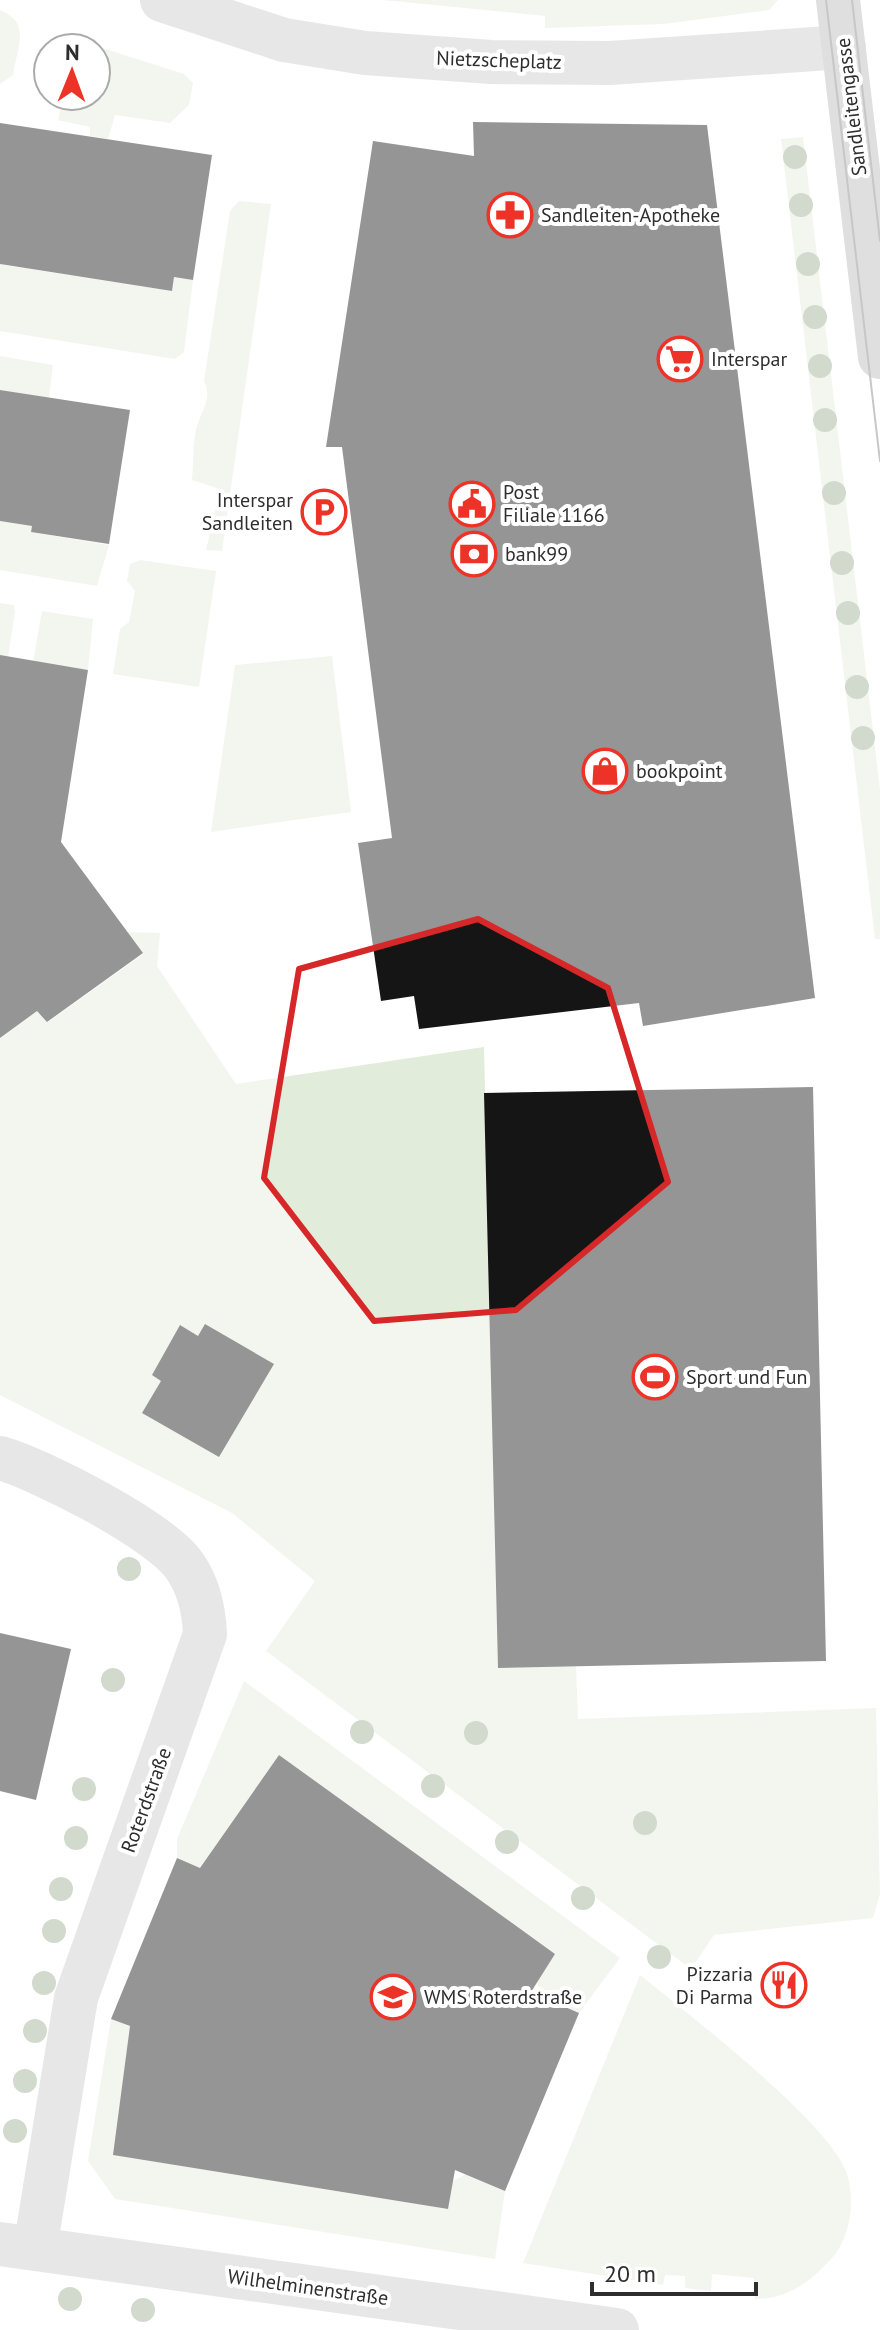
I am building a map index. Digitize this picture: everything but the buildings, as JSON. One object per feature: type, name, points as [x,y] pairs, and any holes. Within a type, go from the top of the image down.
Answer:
[{"type":"main road","name":"Sandleitengasse","points":[[838,0],[862,45],[880,357]]},
{"type":"street","name":"Nietzscheplatz","points":[[162,0],[284,40],[365,53],[491,62],[610,63],[862,45]]},
{"type":"street","name":"Roterdstraße","points":[[0,1458],[33,1468],[165,1543],[197,1586],[204,1623],[200,1649],[76,1998],[17,2246]]},
{"type":"street","name":"Wilhelminenstraße","points":[[17,2246],[617,2330]]},
{"type":"highlighted area","points":[[478,919],[608,988],[668,1182],[516,1310],[374,1321],[264,1178],[299,969]]},
{"type":"green space","points":[[383,0],[778,0],[769,10],[664,24],[545,28],[545,16]]},
{"type":"green space","points":[[0,10],[16,22],[20,37],[13,75],[0,84]]},
{"type":"green space","points":[[112,51],[184,74],[193,83],[189,105],[170,123],[115,115],[108,139],[90,136],[90,127],[58,120],[60,112],[112,112]]},
{"type":"green space","points":[[803,137],[880,790],[880,939],[875,939],[781,139]]},
{"type":"green space","points":[[239,201],[271,204],[222,551],[206,550],[220,489],[192,480],[194,443],[207,398],[204,381],[230,211]]},
{"type":"green space","points":[[0,255],[3,265],[172,291],[174,277],[193,280],[184,352],[175,359],[0,331]]},
{"type":"green space","points":[[0,356],[53,365],[49,398],[0,390]]},
{"type":"green space","points":[[0,521],[32,526],[31,532],[109,545],[97,586],[0,570]]},
{"type":"green space","points":[[140,560],[216,571],[199,687],[113,674],[120,629],[129,622],[135,591],[127,581],[130,564]]},
{"type":"green space","points":[[0,603],[14,605],[8,657],[0,656]]},
{"type":"green space","points":[[42,611],[93,619],[88,670],[33,662]]},
{"type":"green space","points":[[332,656],[351,812],[211,832],[235,665]]},
{"type":"green space","points":[[127,932],[160,933],[157,966],[236,1084],[484,1047],[498,1667],[576,1666],[578,1719],[876,1708],[880,1894],[873,1918],[714,1935],[691,1969],[266,1651],[315,1581],[232,1513],[0,1395],[0,1038],[37,1011],[48,1022],[143,954]]},
{"type":"green space","points":[[244,1681],[620,1958],[579,2013],[542,1997],[537,1982],[555,1954],[279,1755],[203,1870],[177,1858],[177,1839]]},
{"type":"green space","points":[[640,1975],[721,2040],[784,2097],[833,2149],[846,2171],[851,2205],[844,2239],[824,2267],[798,2288],[778,2296],[755,2299],[754,2278],[712,2274],[711,2291],[685,2288],[685,2276],[665,2275],[663,2285],[523,2263]]},
{"type":"green space","points":[[111,2019],[139,2030],[126,2058],[114,2155],[447,2209],[453,2181],[466,2174],[505,2191],[495,2259],[115,2199],[88,2161]]},
{"type":"tram line","points":[[826,0],[880,461]]},
{"type":"tram line","points":[[852,0],[880,241]]},
{"type":"place","name":"Sandleiten-Apotheke","points":[[510,215]]},
{"type":"place","name":"Interspar","points":[[680,359]]},
{"type":"place","name":"Post Filiale 1166","points":[[472,504]]},
{"type":"place","name":"Interspar Sandleiten","points":[[324,512]]},
{"type":"place","name":"bank99","points":[[474,554]]},
{"type":"place","name":"bookpoint","points":[[605,771]]},
{"type":"place","name":"Sport und Fun","points":[[655,1377]]},
{"type":"place","name":"Pizzaria Di Parma","points":[[784,1985]]},
{"type":"place","name":"WMS Roterdstraße","points":[[393,1997]]}]
